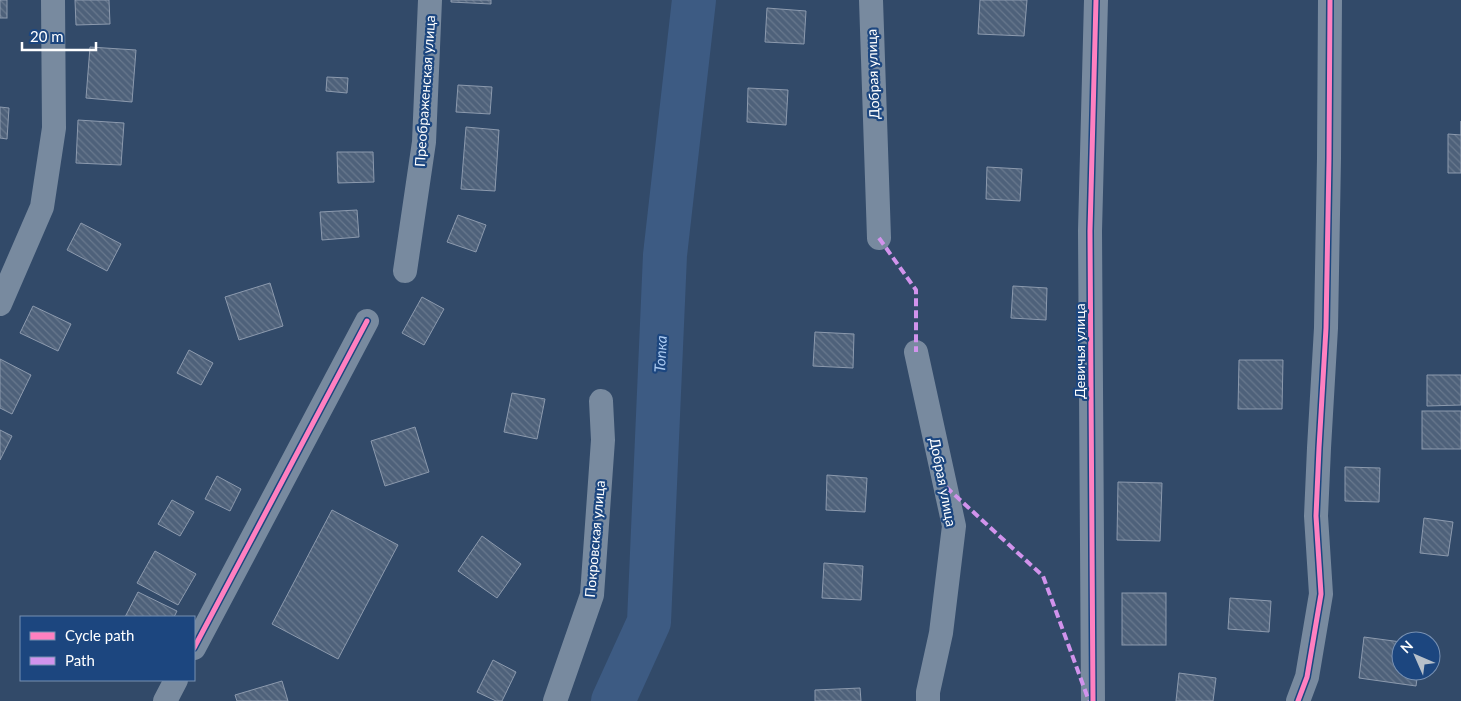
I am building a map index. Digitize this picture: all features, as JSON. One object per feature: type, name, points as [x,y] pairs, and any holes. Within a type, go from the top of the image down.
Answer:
[{"type":"street","points":[[0,304],[42,207],[54,128],[53,0]]},
{"type":"street","name":"Преображенская улица","points":[[405,271],[424,142],[430,0]]},
{"type":"street","name":"Добрая улица","points":[[871,0],[879,238]]},
{"type":"street","name":"Девичья улица","points":[[1093,701],[1090,231],[1096,0]]},
{"type":"street","points":[[1298,701],[1307,677],[1321,594],[1316,516],[1326,328],[1330,0]]},
{"type":"street","points":[[195,646],[367,321]]},
{"type":"street","name":"Добрая улица","points":[[916,352],[954,526],[940,633],[928,692],[928,701]]},
{"type":"street","name":"Покровская улица","points":[[555,701],[592,595],[603,440],[601,401]]},
{"type":"street","points":[[164,701],[175,681]]},
{"type":"building","points":[[0,0],[7,0],[7,18],[0,18]]},
{"type":"building","points":[[75,0],[109,0],[110,24],[76,25]]},
{"type":"building","points":[[451,0],[491,0],[491,4],[451,2]]},
{"type":"building","points":[[980,0],[1027,0],[1024,36],[978,34]]},
{"type":"building","points":[[767,8],[806,11],[804,44],[765,42]]},
{"type":"building","points":[[90,47],[136,50],[132,102],[86,98]]},
{"type":"building","points":[[327,77],[348,78],[347,93],[326,91]]},
{"type":"building","points":[[458,85],[492,87],[490,114],[456,112]]},
{"type":"building","points":[[748,88],[788,90],[786,125],[747,122]]},
{"type":"building","points":[[0,107],[9,108],[7,139],[0,138]]},
{"type":"building","points":[[78,120],[124,123],[121,165],[76,163]]},
{"type":"building","points":[[466,127],[499,130],[495,191],[461,189]]},
{"type":"building","points":[[1448,134],[1461,135],[1461,173],[1448,173]]},
{"type":"building","points":[[337,152],[373,152],[374,182],[338,183]]},
{"type":"building","points":[[987,167],[1022,169],[1020,201],[986,199]]},
{"type":"building","points":[[357,210],[359,237],[322,240],[320,212]]},
{"type":"building","points":[[458,215],[486,225],[476,252],[447,242]]},
{"type":"building","points":[[81,223],[121,244],[107,271],[67,250]]},
{"type":"building","points":[[270,283],[283,326],[239,340],[225,297]]},
{"type":"building","points":[[1013,286],[1047,288],[1046,320],[1011,318]]},
{"type":"building","points":[[422,297],[444,309],[424,345],[402,333]]},
{"type":"building","points":[[33,306],[71,324],[58,351],[20,333]]},
{"type":"building","points":[[815,332],[854,334],[853,368],[813,366]]},
{"type":"building","points":[[189,350],[213,363],[201,385],[177,373]]},
{"type":"building","points":[[0,359],[31,375],[12,414],[0,408]]},
{"type":"building","points":[[1239,360],[1283,360],[1282,409],[1238,409]]},
{"type":"building","points":[[1427,375],[1461,375],[1461,405],[1427,406]]},
{"type":"building","points":[[512,393],[545,399],[537,439],[504,432]]},
{"type":"building","points":[[1422,411],[1461,411],[1461,449],[1422,449]]},
{"type":"building","points":[[415,427],[429,472],[385,486],[371,441]]},
{"type":"building","points":[[0,430],[12,436],[0,460]]},
{"type":"building","points":[[1345,467],[1380,468],[1379,502],[1345,501]]},
{"type":"building","points":[[827,475],[867,478],[865,512],[826,510]]},
{"type":"building","points":[[217,476],[241,489],[230,511],[205,499]]},
{"type":"building","points":[[1118,482],[1162,483],[1160,541],[1117,540]]},
{"type":"building","points":[[172,500],[194,512],[180,536],[158,524]]},
{"type":"building","points":[[332,510],[398,545],[338,659],[272,624]]},
{"type":"building","points":[[1424,518],[1453,522],[1448,556],[1420,553]]},
{"type":"building","points":[[482,536],[521,564],[497,598],[458,571]]},
{"type":"building","points":[[155,551],[196,574],[178,605],[137,583]]},
{"type":"building","points":[[824,563],[863,566],[861,600],[822,598]]},
{"type":"building","points":[[138,592],[177,611],[174,616],[126,616]]},
{"type":"building","points":[[1122,593],[1166,593],[1166,645],[1122,645]]},
{"type":"building","points":[[1230,598],[1271,601],[1269,632],[1228,629]]},
{"type":"building","points":[[1364,637],[1391,641],[1391,681],[1417,681],[1416,686],[1359,678]]},
{"type":"building","points":[[493,660],[516,672],[502,701],[496,701],[477,692]]},
{"type":"building","points":[[1179,673],[1216,678],[1213,701],[1176,701]]},
{"type":"building","points":[[282,681],[288,701],[237,701],[235,695]]},
{"type":"building","points":[[860,688],[861,701],[815,701],[815,690]]},
{"type":"waterway","name":"Топка","points":[[613,701],[649,622],[665,255],[694,0]]},
{"type":"marked path","points":[[879,238],[916,290],[916,352]]},
{"type":"marked path","points":[[946,487],[1043,576],[1089,701]]},
{"type":"cycle path","points":[[1093,701],[1090,231],[1096,0]]},
{"type":"cycle path","points":[[1298,701],[1307,677],[1321,594],[1316,516],[1326,328],[1330,0]]},
{"type":"cycle path","points":[[195,646],[367,321]]}]
